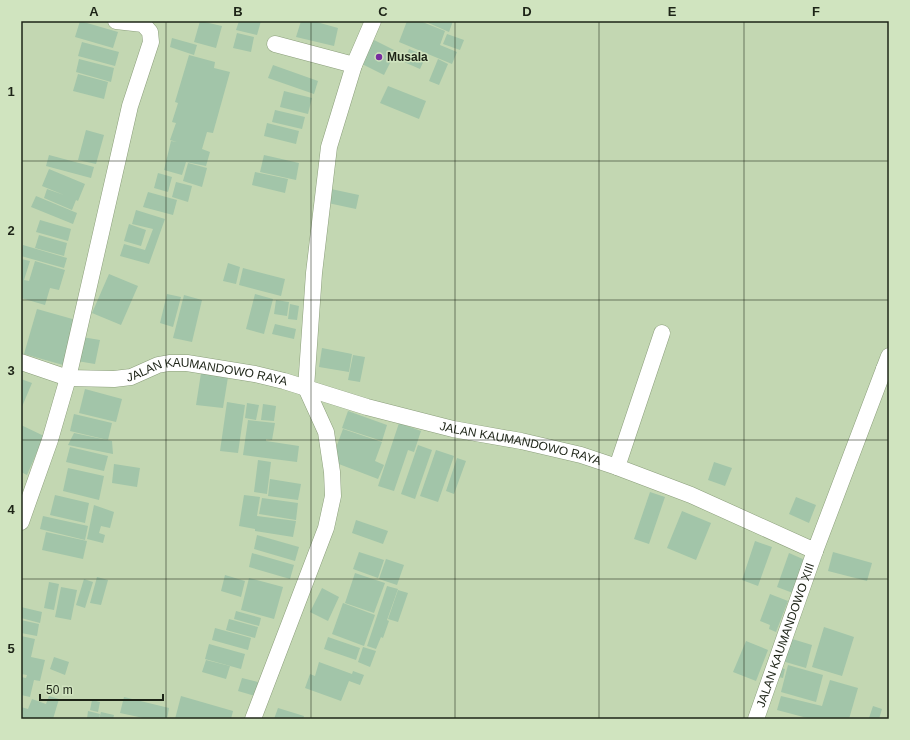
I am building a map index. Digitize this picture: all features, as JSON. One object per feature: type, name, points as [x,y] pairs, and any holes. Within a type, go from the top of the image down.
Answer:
[{"type":"street","points":[[21,522],[25,496],[50,440],[68,378],[130,106],[151,42],[150,32],[143,24],[116,21]]},
{"type":"street","points":[[253,719],[326,528],[333,496],[332,472],[326,432],[306,388],[314,273],[329,147],[354,65],[373,21]]},
{"type":"street","points":[[275,44],[354,65]]},
{"type":"street","points":[[617,467],[662,333]]},
{"type":"street","name":"JALAN KAUMANDOWO RAYA","points":[[21,362],[68,378],[114,379],[131,377],[158,365],[186,364],[255,374],[431,424],[582,455],[691,495],[815,551]]},
{"type":"street","points":[[815,551],[887,366]]},
{"type":"street","name":"JALAN KAUMANDOWO XIII","points":[[756,719],[815,551]]},
{"type":"building","points":[[80,21],[118,32],[113,48],[75,37]]},
{"type":"building","points":[[200,21],[222,26],[216,48],[194,42]]},
{"type":"building","points":[[239,21],[261,21],[257,35],[236,30]]},
{"type":"building","points":[[301,21],[313,21],[338,28],[334,46],[296,37]]},
{"type":"building","points":[[407,21],[420,21],[445,31],[440,45],[457,52],[452,64],[399,42]]},
{"type":"building","points":[[424,21],[453,21],[449,32]]},
{"type":"building","points":[[237,33],[254,37],[251,52],[233,48]]},
{"type":"building","points":[[447,34],[464,40],[460,50],[443,44]]},
{"type":"building","points":[[172,38],[197,45],[194,55],[170,47]]},
{"type":"building","name":"Musala","points":[[374,40],[396,51],[384,75],[362,64]]},
{"type":"building","points":[[82,42],[119,52],[115,66],[78,56]]},
{"type":"building","points":[[409,49],[426,56],[420,69],[404,62]]},
{"type":"building","points":[[189,55],[215,62],[214,68],[230,72],[213,133],[207,132],[202,149],[210,152],[206,166],[186,162],[182,175],[164,170],[171,141],[177,142],[170,140],[176,123],[172,122],[178,103],[175,102]]},
{"type":"building","points":[[79,59],[114,68],[111,82],[76,72]]},
{"type":"building","points":[[438,59],[448,64],[439,85],[429,81]]},
{"type":"building","points":[[273,65],[318,81],[314,94],[268,78]]},
{"type":"building","points":[[78,74],[108,82],[104,99],[73,91]]},
{"type":"building","points":[[388,86],[426,101],[419,119],[380,103]]},
{"type":"building","points":[[284,91],[312,98],[308,114],[280,107]]},
{"type":"building","points":[[275,110],[305,117],[302,129],[272,122]]},
{"type":"building","points":[[267,123],[299,131],[296,144],[264,136]]},
{"type":"building","points":[[86,130],[104,135],[96,164],[78,160]]},
{"type":"building","points":[[49,155],[94,167],[91,178],[46,166]]},
{"type":"building","points":[[264,155],[299,163],[296,180],[260,172]]},
{"type":"building","points":[[188,163],[207,168],[202,187],[183,181]]},
{"type":"building","points":[[49,169],[85,184],[78,201],[76,200],[72,210],[44,198],[47,189],[64,195],[42,186]]},
{"type":"building","points":[[255,172],[288,179],[285,193],[252,185]]},
{"type":"building","points":[[158,173],[172,177],[168,192],[154,188]]},
{"type":"building","points":[[176,182],[192,186],[188,202],[172,197]]},
{"type":"building","points":[[331,189],[359,195],[356,209],[328,203]]},
{"type":"building","points":[[148,192],[177,200],[173,215],[143,207]]},
{"type":"building","points":[[36,196],[77,213],[73,224],[31,207]]},
{"type":"building","points":[[136,210],[165,219],[149,264],[120,256],[124,244],[145,250],[153,229],[132,224]]},
{"type":"building","points":[[40,220],[71,229],[68,241],[36,232]]},
{"type":"building","points":[[129,224],[146,230],[141,246],[124,241]]},
{"type":"building","points":[[39,235],[67,243],[64,256],[35,248]]},
{"type":"building","points":[[23,245],[67,258],[64,268],[21,256]]},
{"type":"building","points":[[21,259],[30,261],[24,280],[29,281],[35,261],[65,270],[59,290],[50,288],[45,305],[21,298]]},
{"type":"building","points":[[228,263],[240,267],[236,284],[223,281]]},
{"type":"building","points":[[243,268],[285,279],[281,296],[239,285]]},
{"type":"building","points":[[109,274],[138,286],[121,325],[92,313]]},
{"type":"building","points":[[167,294],[181,297],[173,327],[160,323]]},
{"type":"building","points":[[255,294],[273,299],[264,334],[246,329]]},
{"type":"building","points":[[184,295],[202,300],[192,342],[173,338]]},
{"type":"building","points":[[276,300],[289,302],[287,316],[274,314]]},
{"type":"building","points":[[290,304],[299,306],[297,320],[288,319]]},
{"type":"building","points":[[37,309],[76,320],[63,365],[24,354]]},
{"type":"building","points":[[275,324],[296,329],[294,339],[272,334]]},
{"type":"building","points":[[82,337],[100,340],[95,364],[77,361]]},
{"type":"building","points":[[322,348],[352,354],[349,372],[319,367]]},
{"type":"building","points":[[353,355],[365,357],[360,382],[348,380]]},
{"type":"building","points":[[201,373],[228,377],[223,408],[196,405]]},
{"type":"building","points":[[21,379],[32,383],[21,409]]},
{"type":"building","points":[[85,389],[122,399],[116,422],[79,413]]},
{"type":"building","points":[[227,402],[245,405],[238,453],[220,451]]},
{"type":"building","points":[[247,403],[259,405],[256,420],[245,418]]},
{"type":"building","points":[[263,404],[276,406],[274,421],[261,420]]},
{"type":"building","points":[[348,411],[387,425],[382,441],[342,428]]},
{"type":"building","points":[[74,414],[112,423],[108,440],[70,431]]},
{"type":"building","points":[[248,420],[275,423],[272,440],[266,439],[266,441],[299,446],[297,462],[243,455]]},
{"type":"building","points":[[399,423],[421,431],[414,452],[408,450],[394,491],[378,486]]},
{"type":"building","points":[[21,425],[44,436],[27,475],[21,472]]},
{"type":"building","points":[[343,429],[382,442],[375,461],[384,465],[378,479],[331,461]]},
{"type":"building","points":[[74,433],[112,441],[113,454],[68,445]]},
{"type":"building","points":[[418,445],[432,450],[415,499],[401,494]]},
{"type":"building","points":[[70,447],[108,456],[104,471],[66,462]]},
{"type":"building","points":[[436,450],[454,456],[438,502],[420,496]]},
{"type":"building","points":[[457,458],[466,461],[454,494],[446,491]]},
{"type":"building","points":[[258,460],[271,462],[267,494],[254,492]]},
{"type":"building","points":[[714,462],[732,468],[725,486],[708,480]]},
{"type":"building","points":[[114,464],[140,468],[137,487],[112,483]]},
{"type":"building","points":[[68,468],[104,476],[99,500],[63,491]]},
{"type":"building","points":[[270,479],[301,484],[298,500],[268,496]]},
{"type":"building","points":[[650,492],[665,497],[649,544],[634,539]]},
{"type":"building","points":[[55,495],[89,503],[85,523],[50,515]]},
{"type":"building","points":[[244,495],[260,497],[257,516],[296,521],[293,537],[255,531],[255,529],[239,526]]},
{"type":"building","points":[[796,497],[816,505],[809,523],[789,514]]},
{"type":"building","points":[[262,498],[298,503],[296,520],[259,514]]},
{"type":"building","points":[[94,505],[114,512],[110,528],[101,526],[99,533],[105,535],[103,543],[87,539]]},
{"type":"building","points":[[682,511],[711,523],[696,560],[667,548]]},
{"type":"building","points":[[43,516],[88,526],[85,540],[40,529]]},
{"type":"building","points":[[356,520],[388,531],[383,544],[352,533]]},
{"type":"building","points":[[46,532],[87,541],[83,559],[42,550]]},
{"type":"building","points":[[257,535],[299,547],[295,561],[254,549]]},
{"type":"building","points":[[755,541],[772,547],[758,586],[742,580]]},
{"type":"building","points":[[359,552],[384,560],[378,578],[353,569]]},
{"type":"building","points":[[833,552],[872,563],[867,581],[828,571]]},
{"type":"building","points":[[252,553],[294,565],[290,579],[249,567]]},
{"type":"building","points":[[789,553],[805,560],[793,593],[777,587]]},
{"type":"building","points":[[386,559],[404,565],[397,585],[379,579]]},
{"type":"building","points":[[355,573],[385,583],[374,613],[345,603]]},
{"type":"building","points":[[225,575],[245,581],[241,597],[221,591]]},
{"type":"building","points":[[97,577],[108,580],[101,605],[90,603]]},
{"type":"building","points":[[249,578],[283,587],[274,619],[241,610]]},
{"type":"building","points":[[84,579],[93,582],[85,608],[76,605]]},
{"type":"building","points":[[49,582],[59,584],[54,610],[44,608]]},
{"type":"building","points":[[387,586],[398,589],[387,620],[389,621],[383,638],[381,637],[376,649],[367,646]]},
{"type":"building","points":[[61,587],[77,590],[71,620],[55,617]]},
{"type":"building","points":[[322,588],[339,597],[328,621],[310,612]]},
{"type":"building","points":[[398,590],[408,593],[398,622],[388,619]]},
{"type":"building","points":[[770,594],[788,601],[776,632],[769,629],[770,625],[760,621]]},
{"type":"building","points":[[343,603],[375,615],[364,646],[332,634]]},
{"type":"building","points":[[21,607],[42,612],[40,623],[21,618]]},
{"type":"building","points":[[236,611],[261,618],[259,626],[234,619]]},
{"type":"building","points":[[229,619],[258,627],[255,638],[226,630]]},
{"type":"building","points":[[21,620],[39,624],[37,636],[21,633]]},
{"type":"building","points":[[824,627],[854,637],[842,676],[812,667]]},
{"type":"building","points":[[215,628],[251,638],[248,650],[212,640]]},
{"type":"building","points":[[21,636],[35,639],[31,657],[45,660],[40,681],[34,680],[30,697],[21,695],[21,677],[26,678],[27,675],[21,674]]},
{"type":"building","points":[[328,637],[360,648],[356,660],[324,649]]},
{"type":"building","points":[[789,638],[812,645],[806,668],[782,661]]},
{"type":"building","points":[[746,641],[768,650],[756,681],[733,672]]},
{"type":"building","points":[[209,644],[245,654],[241,669],[205,659]]},
{"type":"building","points":[[363,647],[376,651],[370,667],[358,662]]},
{"type":"building","points":[[54,657],[69,662],[65,675],[50,669]]},
{"type":"building","points":[[206,660],[230,666],[226,679],[202,672]]},
{"type":"building","points":[[319,662],[352,674],[353,671],[364,675],[360,685],[349,681],[341,701],[305,688],[310,674],[315,676]]},
{"type":"building","points":[[788,665],[823,675],[816,702],[781,692]]},
{"type":"building","points":[[776,667],[785,669],[783,678],[774,676]]},
{"type":"building","points":[[242,678],[262,683],[259,697],[238,691]]},
{"type":"building","points":[[830,680],[858,688],[849,719],[811,719],[777,710],[781,696],[822,706]]},
{"type":"building","points":[[49,696],[59,699],[53,719],[21,719],[21,707],[28,709],[32,699],[46,704]]},
{"type":"building","points":[[181,696],[233,711],[231,719],[175,719]]},
{"type":"building","points":[[124,697],[169,708],[167,719],[148,719],[120,713]]},
{"type":"building","points":[[92,700],[100,702],[98,712],[90,710]]},
{"type":"building","points":[[873,706],[882,709],[879,719],[869,718]]},
{"type":"building","points":[[278,708],[304,716],[303,719],[274,719]]},
{"type":"building","points":[[88,711],[100,714],[99,719],[87,719]]},
{"type":"building","points":[[101,712],[114,715],[113,719],[99,719]]},
{"type":"place","name":"Musala","points":[[379,57]]}]
